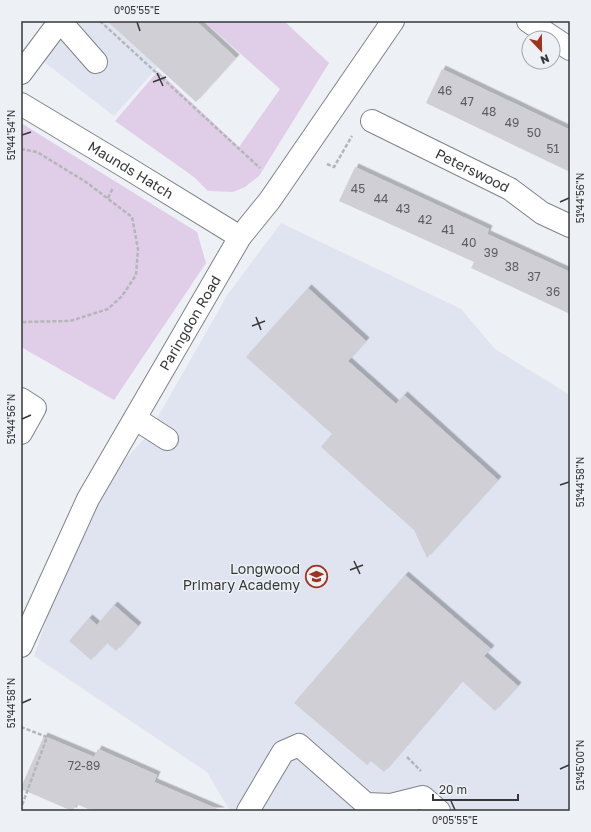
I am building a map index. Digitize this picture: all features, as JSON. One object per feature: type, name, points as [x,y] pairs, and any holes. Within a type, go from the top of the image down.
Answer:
[{"type":"street","points":[[21,73],[60,21],[96,62]]},
{"type":"street","name":"Paringdon Road","points":[[21,646],[88,499],[136,419],[240,237],[270,200],[393,21]]},
{"type":"street","points":[[528,21],[570,49]]},
{"type":"street","name":"Maunds Hatch","points":[[21,104],[240,237]]},
{"type":"street","name":"Peterswood","points":[[372,121],[510,189],[542,213],[570,226]]},
{"type":"street","points":[[21,399],[35,408],[21,433]]},
{"type":"street","points":[[136,419],[167,439]]},
{"type":"street","points":[[248,811],[283,752],[299,745],[366,804],[391,805],[423,797],[439,811]]},
{"type":"path","points":[[100,21],[265,173]]},
{"type":"path","points":[[324,162],[334,167],[364,118],[372,121]]},
{"type":"path","points":[[21,149],[37,152],[86,182],[132,217],[138,249],[136,275],[122,296],[108,309],[70,321],[21,322]]},
{"type":"path","points":[[21,727],[48,737],[21,808]]},
{"type":"shaded area","points":[[47,21],[199,21],[114,116],[26,48]]},
{"type":"shaded area","points":[[204,21],[284,21],[329,63],[259,176],[245,187],[233,192],[208,191],[194,177],[115,121],[158,71],[239,147],[280,89]]},
{"type":"shaded area","points":[[21,123],[197,232],[206,263],[114,400],[21,347]]},
{"type":"shaded area","name":"Longwood Primary Academy","points":[[281,223],[461,309],[495,349],[570,395],[570,811],[230,811],[207,772],[34,656],[88,499],[147,436],[228,294]]},
{"type":"building","points":[[107,21],[196,21],[236,58],[196,102]]},
{"type":"building","points":[[442,69],[570,130],[570,172],[426,103]]},
{"type":"building","points":[[355,167],[489,229],[487,234],[570,272],[570,314],[471,268],[474,262],[339,201]]},
{"type":"building","points":[[308,288],[366,341],[348,361],[396,404],[404,395],[498,480],[427,558],[414,530],[321,447],[332,434],[246,357]]},
{"type":"building","points":[[405,575],[491,649],[484,656],[518,686],[495,711],[462,681],[384,772],[371,761],[367,765],[294,703]]},
{"type":"building","points":[[114,605],[138,626],[116,651],[107,643],[91,660],[69,641],[89,618],[97,625]]},
{"type":"building","points":[[44,736],[94,757],[98,749],[157,775],[154,782],[222,811],[93,811],[76,804],[72,811],[21,789]]},
{"type":"place","name":"Longwood Primary Academy","points":[[316,577]]}]
